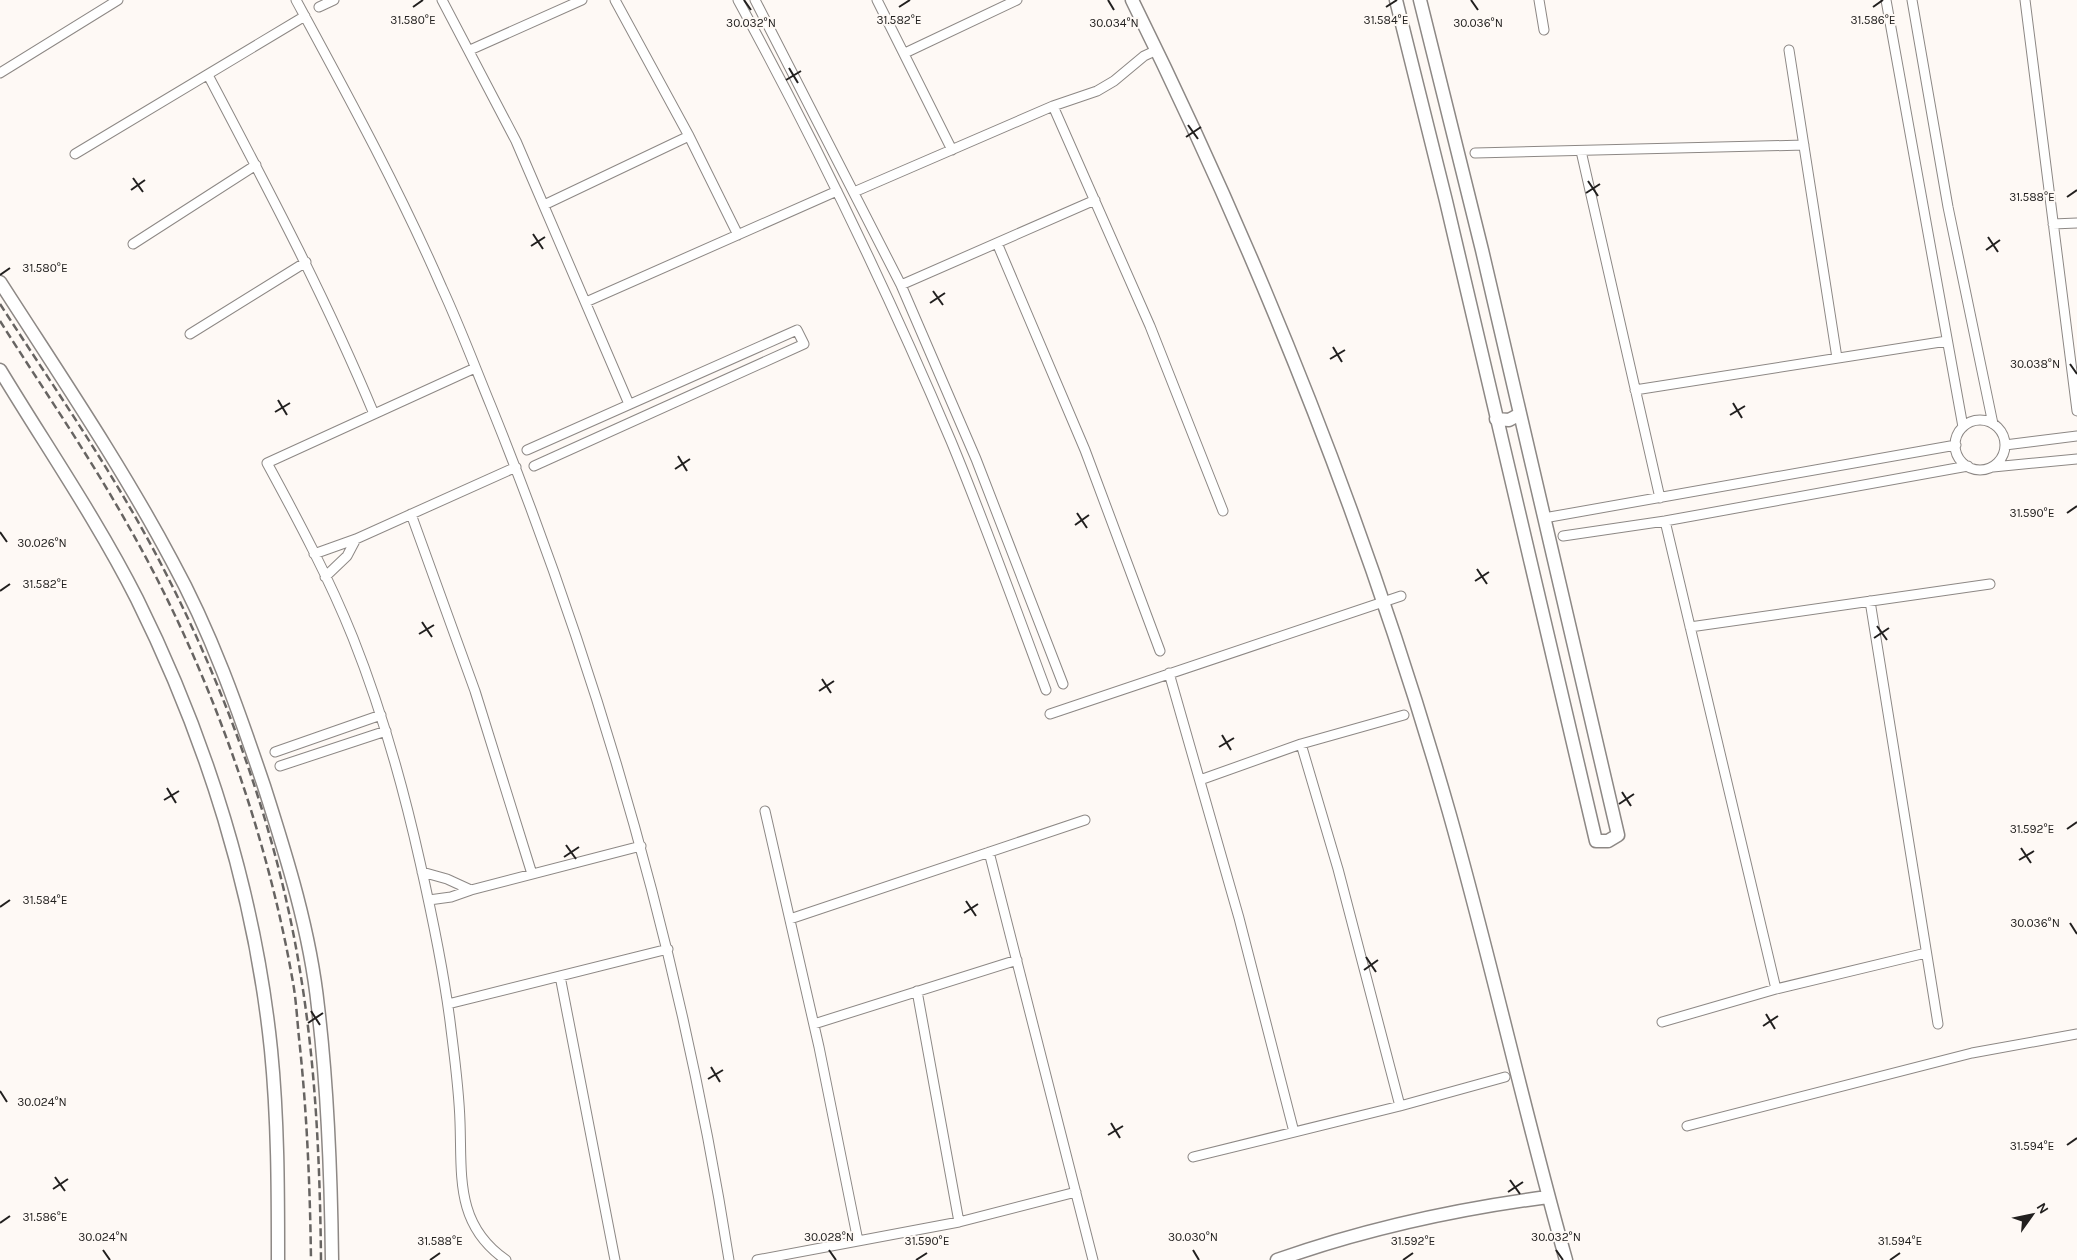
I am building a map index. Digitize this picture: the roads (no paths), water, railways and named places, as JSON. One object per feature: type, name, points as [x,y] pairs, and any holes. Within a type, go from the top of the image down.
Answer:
[{"type":"street","points":[[0,72],[118,0]]},
{"type":"street","points":[[296,0],[400,198],[443,290],[516,467],[588,668],[668,949],[701,1100],[729,1260]]},
{"type":"street","points":[[319,7],[334,0]]},
{"type":"street","points":[[442,0],[470,50],[516,141],[629,404]]},
{"type":"street","points":[[470,50],[582,0]]},
{"type":"street","points":[[615,0],[689,136],[738,235]]},
{"type":"street","points":[[738,0],[837,191],[891,304],[948,434],[1046,690]]},
{"type":"street","points":[[755,0],[902,285],[976,459],[1063,684]]},
{"type":"street","points":[[877,0],[952,150]]},
{"type":"street","points":[[905,53],[998,4],[1017,0]]},
{"type":"street","points":[[1132,0],[1212,169],[1304,383],[1382,601],[1418,710],[1453,828],[1566,1260]]},
{"type":"street","points":[[1396,0],[1446,200],[1596,840],[1608,842],[1618,835],[1520,414],[1420,0]]},
{"type":"street","points":[[1539,0],[1544,30]]},
{"type":"street","points":[[1886,0],[1963,427]]},
{"type":"street","points":[[1912,0],[1948,207],[1993,424]]},
{"type":"street","points":[[2025,0],[2077,411]]},
{"type":"street","points":[[75,154],[305,16]]},
{"type":"street","points":[[854,192],[1053,106],[1106,86],[1134,63],[1157,50]]},
{"type":"street","points":[[1789,50],[1837,358]]},
{"type":"street","points":[[208,74],[306,262],[374,414]]},
{"type":"street","points":[[1053,106],[1184,410],[1223,511]]},
{"type":"street","points":[[544,205],[689,136]]},
{"type":"street","points":[[1475,153],[1804,144]]},
{"type":"street","points":[[1581,151],[1660,498]]},
{"type":"street","points":[[133,244],[256,165]]},
{"type":"street","points":[[586,302],[837,191]]},
{"type":"street","points":[[902,285],[1095,200]]},
{"type":"street","points":[[2053,224],[2077,223]]},
{"type":"street","points":[[997,243],[1085,450],[1160,651]]},
{"type":"street","points":[[190,334],[306,262]]},
{"type":"street","points":[[0,282],[98,435],[173,562],[204,625],[232,695],[256,764],[300,908],[318,1005],[331,1170],[332,1260]]},
{"type":"street","points":[[527,450],[797,330],[804,344],[534,466]]},
{"type":"street","points":[[2067,334],[2077,334]]},
{"type":"street","points":[[1636,390],[1947,341]]},
{"type":"street","points":[[475,368],[267,463],[314,554],[352,636],[386,731],[409,813],[429,900],[448,1004],[457,1084],[460,1122],[460,1176],[464,1200],[478,1232],[506,1260]]},
{"type":"street","points":[[0,370],[98,529],[136,598],[170,670],[224,818],[248,913],[260,971],[271,1049],[277,1128],[278,1260]]},
{"type":"street","points":[[1496,419],[1509,420],[1520,414]]},
{"type":"street","points":[[1993,466],[2002,458],[2005,445],[2002,433],[1993,424],[1981,420],[1968,423],[1963,427],[1958,436],[1956,445],[1960,460],[1978,470],[1993,466],[2077,459]]},
{"type":"street","points":[[576,428],[584,444]]},
{"type":"street","points":[[2005,445],[2077,436]]},
{"type":"street","points":[[1544,518],[1956,445]]},
{"type":"street","points":[[1564,536],[1665,521],[1968,466]]},
{"type":"street","points":[[314,554],[356,539],[516,467]]},
{"type":"street","points":[[410,514],[476,691],[532,874]]},
{"type":"street","points":[[1665,521],[1776,989]]},
{"type":"street","points":[[325,577],[347,556],[356,539]]},
{"type":"street","points":[[1690,627],[1990,584]]},
{"type":"street","points":[[1050,714],[1401,596]]},
{"type":"street","points":[[1870,601],[1938,1024]]},
{"type":"street","points":[[1028,642],[1044,636]]},
{"type":"street","points":[[1169,673],[1256,979],[1294,1132]]},
{"type":"street","points":[[275,752],[381,715]]},
{"type":"street","points":[[1200,780],[1301,744],[1404,715]]},
{"type":"street","points":[[280,766],[386,731]]},
{"type":"street","points":[[1301,744],[1338,869],[1400,1106]]},
{"type":"street","points":[[765,810],[814,1024],[858,1241]]},
{"type":"street","points":[[790,919],[1085,820]]},
{"type":"street","points":[[429,900],[451,897],[471,890],[640,846]]},
{"type":"street","points":[[989,852],[1092,1260]]},
{"type":"street","points":[[422,872],[448,879],[471,890]]},
{"type":"street","points":[[448,1004],[668,949]]},
{"type":"street","points":[[1662,1022],[1776,989],[1926,953]]},
{"type":"street","points":[[814,1024],[1017,960]]},
{"type":"street","points":[[560,976],[615,1260]]},
{"type":"street","points":[[918,991],[959,1222]]},
{"type":"street","points":[[1687,1126],[1972,1053],[2077,1034]]},
{"type":"street","points":[[1193,1157],[1400,1106],[1505,1077]]},
{"type":"street","points":[[757,1260],[959,1222],[1076,1192]]},
{"type":"street","points":[[1277,1260],[1381,1228],[1473,1208],[1548,1197]]},
{"type":"railway","points":[[0,304],[97,453],[151,545],[201,647],[244,755],[278,866],[291,921],[301,977],[314,1082],[320,1189],[321,1260]]},
{"type":"railway","points":[[0,321],[98,475],[157,579],[207,689],[249,803],[266,862],[292,977],[306,1121],[311,1260]]}]
